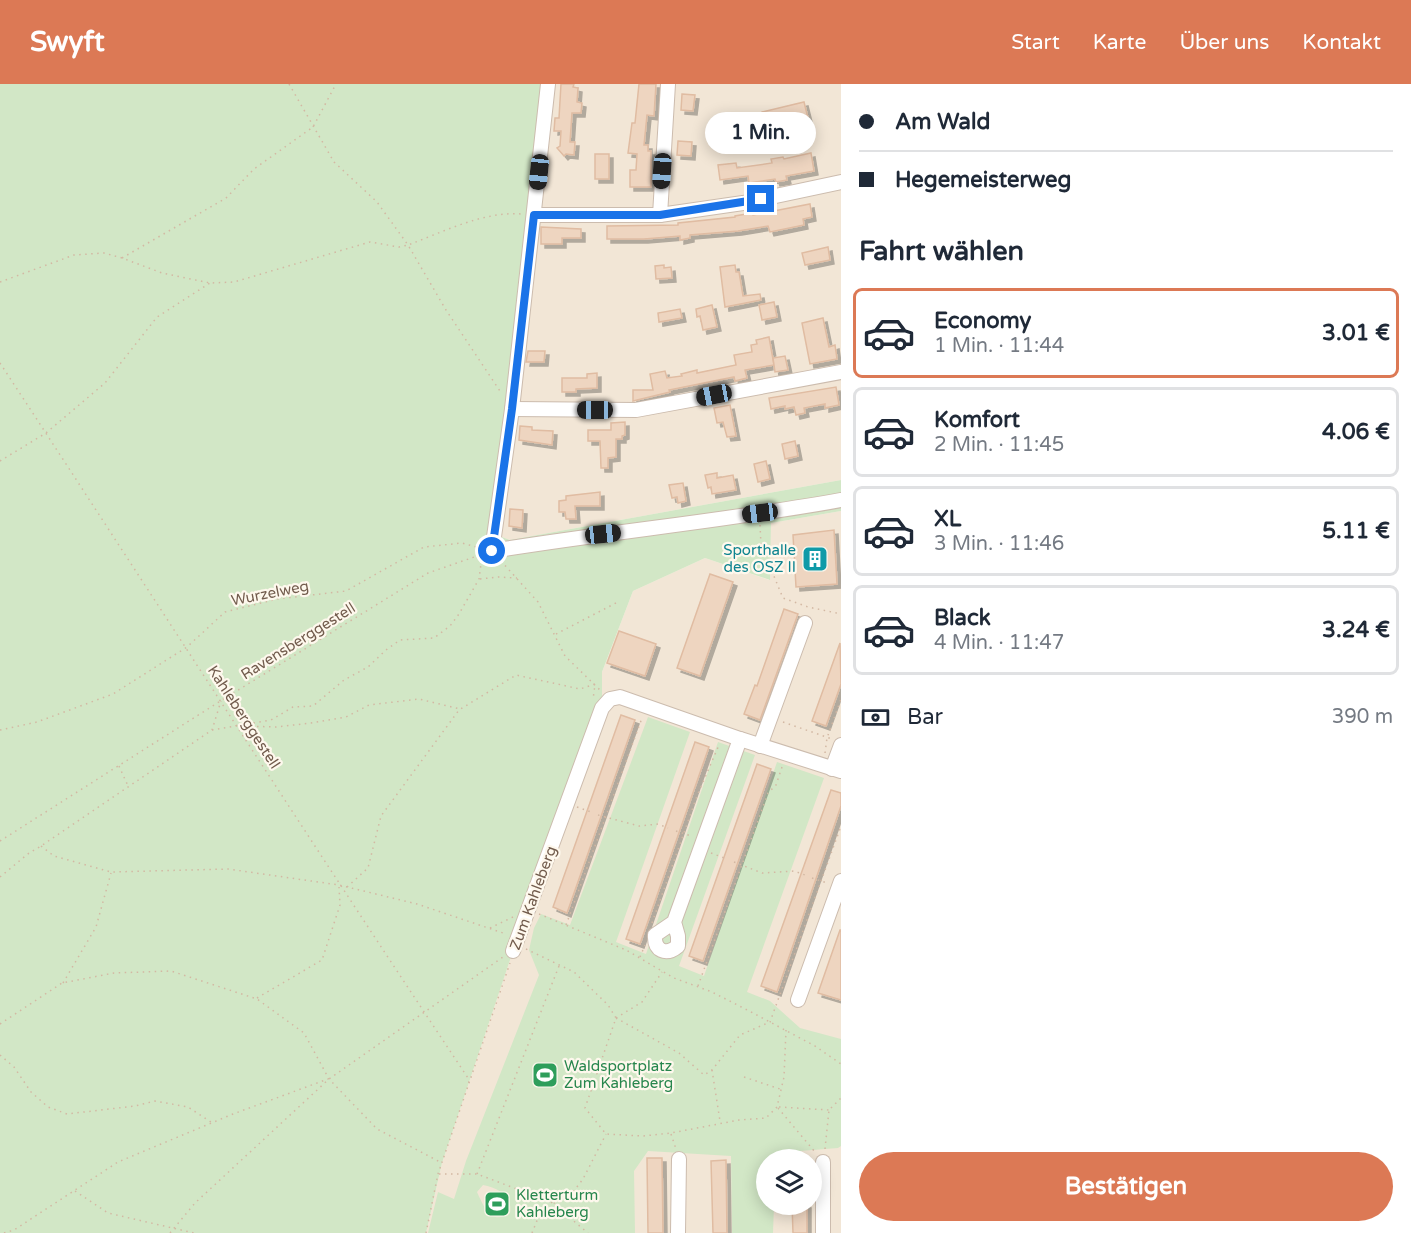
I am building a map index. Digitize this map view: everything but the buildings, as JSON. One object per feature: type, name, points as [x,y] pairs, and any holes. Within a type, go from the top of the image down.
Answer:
[{"type":"street","points":[[548,84],[512,409],[487,553],[585,536],[657,529],[841,500]]},
{"type":"street","points":[[660,215],[668,84]]},
{"type":"street","points":[[534,215],[660,215],[743,203],[841,182]]},
{"type":"street","points":[[512,409],[636,410],[841,372]]},
{"type":"street","points":[[760,746],[804,623]]},
{"type":"street","points":[[610,699],[620,697],[760,746],[832,768],[838,743]]},
{"type":"street","name":"Zum Kahleberg","points":[[516,945],[602,708],[610,699]]},
{"type":"street","points":[[674,922],[740,739]]},
{"type":"street","points":[[798,1000],[840,884]]},
{"type":"street","points":[[678,1233],[679,1159]]},
{"type":"street","points":[[823,1162],[823,1233]]},
{"type":"path","points":[[289,84],[334,162],[377,202],[408,245],[446,310],[512,409]]},
{"type":"path","points":[[122,258],[226,198],[254,169],[313,127],[336,84]]},
{"type":"path","points":[[0,282],[74,255],[104,253],[162,273],[210,283],[234,282],[370,242],[399,247],[474,221],[507,213],[534,215]]},
{"type":"path","points":[[0,461],[46,433],[105,383],[157,317],[210,283]]},
{"type":"path","name":"Kahleberggestell","points":[[0,363],[222,700],[339,885],[468,1078],[469,1083]]},
{"type":"path","points":[[760,513],[761,545],[783,598],[808,608],[841,615]]},
{"type":"path","name":"Wurzelweg","points":[[0,730],[37,722],[113,694],[187,647],[225,612],[277,599],[346,591],[424,547],[462,543],[487,553]]},
{"type":"path","points":[[0,877],[29,853],[212,730],[271,720],[293,707],[314,706],[344,680],[368,667],[400,640],[434,638],[450,626],[459,614],[479,579],[487,553],[517,578],[538,602],[565,656],[610,699]]},
{"type":"path","name":"Ravensberggestell","points":[[0,841],[428,573],[487,553]]},
{"type":"path","points":[[479,579],[517,578]]},
{"type":"path","points":[[554,634],[616,603]]},
{"type":"path","points":[[347,887],[368,868],[381,816],[461,709],[516,675],[580,689],[595,684]]},
{"type":"path","points":[[238,726],[276,727],[311,723],[346,717],[369,705],[419,699],[461,709]]},
{"type":"path","points":[[832,768],[827,738],[841,700],[836,699]]},
{"type":"path","points":[[212,730],[222,700]]},
{"type":"path","points":[[566,924],[646,706]]},
{"type":"path","points":[[770,717],[838,743]]},
{"type":"path","points":[[829,718],[834,719]]},
{"type":"path","points":[[652,924],[697,796],[713,763],[723,733]]},
{"type":"path","points":[[698,987],[768,793],[776,785],[787,754]]},
{"type":"path","points":[[118,766],[128,787]]},
{"type":"path","points":[[598,814],[639,826],[658,825],[668,828]]},
{"type":"path","points":[[41,846],[54,856],[111,872],[228,869],[339,885],[417,904],[489,928],[516,945],[574,972],[608,1005],[616,1018],[679,1053],[704,1075],[712,1070],[740,1035],[770,1022],[841,826]]},
{"type":"path","points":[[676,831],[727,859]]},
{"type":"path","points":[[734,862],[762,873],[794,871],[805,875]]},
{"type":"path","points":[[62,983],[96,927],[111,872]]},
{"type":"path","points":[[812,878],[840,884]]},
{"type":"path","points":[[257,999],[322,960],[340,905],[339,885]]},
{"type":"path","points":[[489,928],[528,910],[566,924],[617,945],[662,971],[786,1030],[841,1064]]},
{"type":"path","points":[[640,958],[648,935]]},
{"type":"path","points":[[170,1233],[195,1203],[329,1078],[516,945]]},
{"type":"path","name":"Zum Kahleberg","points":[[426,1233],[438,1174],[516,945]]},
{"type":"path","points":[[477,1174],[560,965]]},
{"type":"path","points":[[0,1024],[62,983],[114,973],[171,971],[257,999],[304,1033],[329,1078],[377,1129],[442,1163]]},
{"type":"path","points":[[662,971],[642,1002],[616,1018],[585,1108],[606,1134],[643,1136],[671,1133],[720,1122],[766,1118],[777,1107],[784,1077],[786,1030]]},
{"type":"path","points":[[0,1055],[14,1067],[31,1092],[48,1107],[67,1114],[135,1106],[155,1101],[188,1107],[212,1123]]},
{"type":"path","points":[[712,1070],[720,1122]]},
{"type":"path","points":[[744,1077],[781,1089]]},
{"type":"path","points":[[4,1233],[14,1230],[118,1162],[329,1078]]},
{"type":"path","points":[[823,1162],[830,1110],[841,1098]]},
{"type":"path","points":[[777,1107],[830,1110]]},
{"type":"path","points":[[777,1107],[823,1162]]},
{"type":"path","points":[[671,1133],[679,1159]]},
{"type":"path","points":[[438,1174],[477,1174],[554,1203],[567,1200],[582,1179],[606,1134]]},
{"type":"path","points":[[74,1191],[108,1214],[194,1233]]},
{"type":"path","points":[[532,1233],[540,1213],[549,1200]]},
{"type":"path","points":[[549,1200],[588,1233]]},
{"type":"shaded area","points":[[543,84],[841,84],[841,480],[510,540],[493,534]]},
{"type":"shaded area","points":[[841,511],[841,1233],[426,1233],[442,1163],[513,951],[602,708],[602,672],[633,591],[705,558],[769,580],[771,523]]},
{"type":"green space","points":[[0,84],[543,84],[494,534],[510,540],[841,480],[841,511],[771,523],[770,580],[705,558],[633,591],[602,672],[602,708],[513,951],[442,1163],[426,1233],[0,1233]]},
{"type":"green space","points":[[648,717],[690,732],[616,942],[646,954],[718,742],[755,755],[679,966],[704,976],[777,762],[824,778],[747,992],[770,1001],[800,1028],[841,1039],[841,1146],[822,1149],[756,1149],[756,1215],[774,1215],[773,1233],[732,1233],[731,1156],[648,1151],[634,1171],[635,1233],[428,1233],[438,1192],[454,1199],[466,1161],[539,975],[529,950],[534,928],[541,914],[570,925]],"holes":[[[483,1185],[507,1197],[510,1213],[498,1217],[489,1213],[477,1192]]]},
{"type":"place","name":"Sporthalle des OSZ II","points":[[815,559]]},
{"type":"place","name":"Waldsportplatz Zum Kahleberg","points":[[545,1075]]},
{"type":"place","name":"Kletterturm Kahleberg","points":[[497,1204]]},
{"type":"route","points":[[492,551],[512,409],[534,215],[660,215],[761,199]]}]
